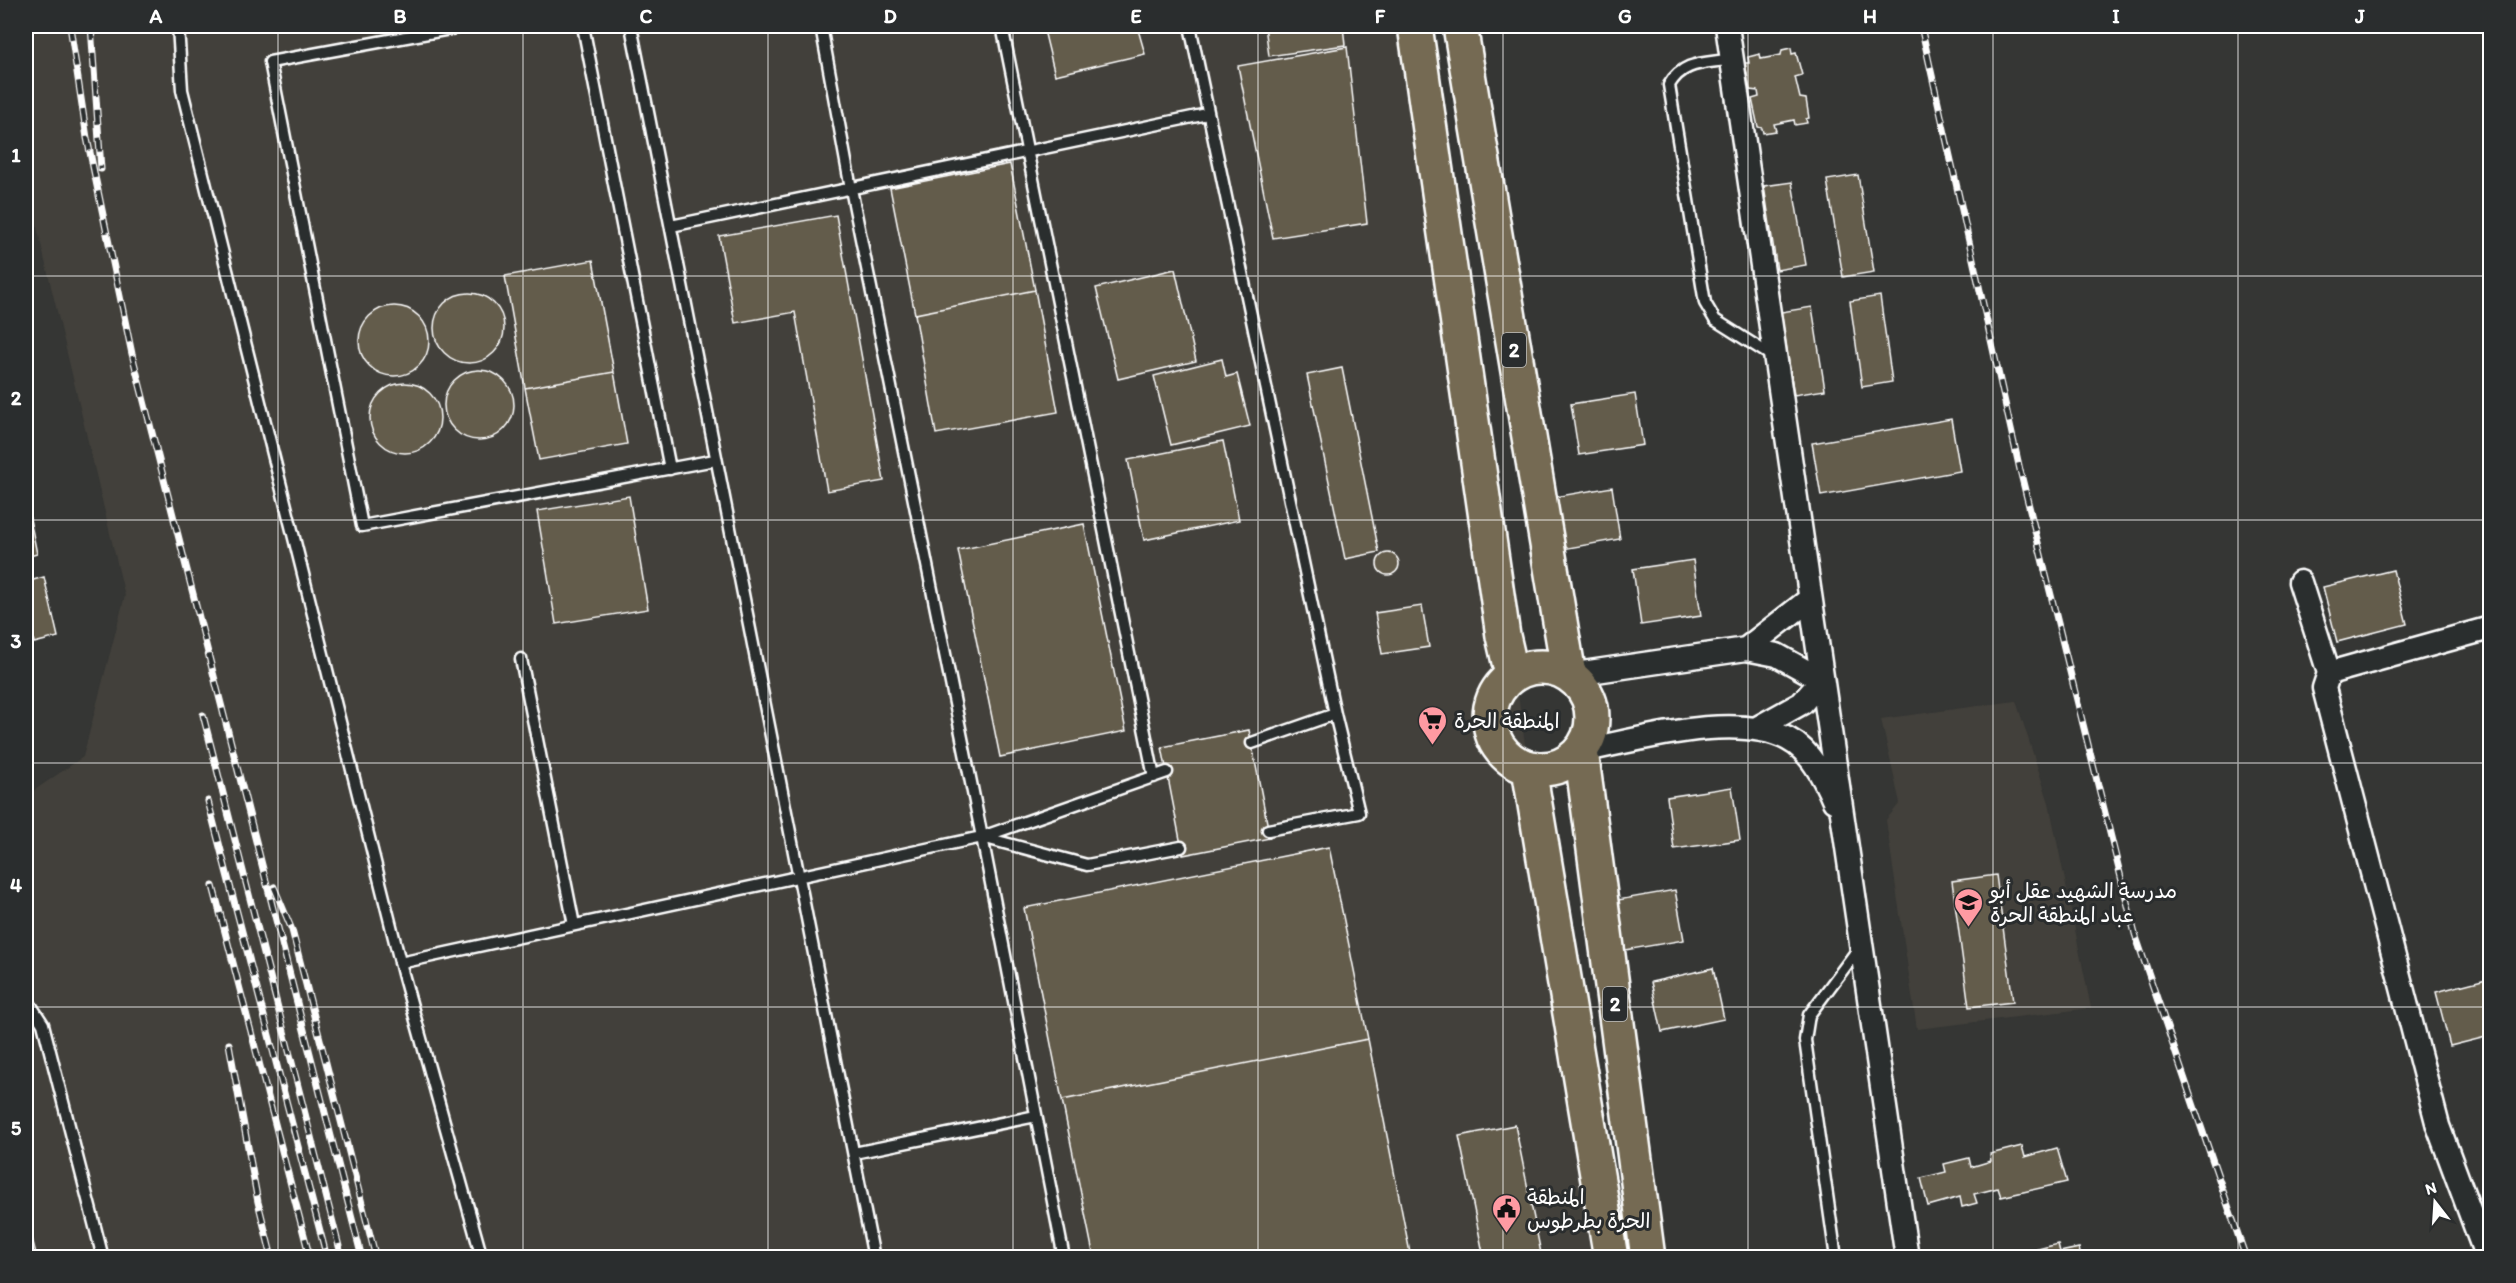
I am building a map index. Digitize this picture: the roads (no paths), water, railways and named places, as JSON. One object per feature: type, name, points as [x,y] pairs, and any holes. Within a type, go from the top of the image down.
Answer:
[{"type":"main road","points":[[1415,26],[1501,625],[1512,675]]},
{"type":"main road","name":"2","points":[[1460,26],[1569,675]]},
{"type":"main road","points":[[1531,668],[1551,668],[1569,675],[1583,689],[1590,704],[1592,720],[1589,736],[1581,751],[1566,763],[1549,769],[1529,768],[1514,762],[1500,751],[1492,736],[1489,719],[1492,702],[1500,687],[1512,675],[1531,668]]},
{"type":"main road","name":"2","points":[[1581,751],[1648,1257]]},
{"type":"main road","points":[[1529,768],[1611,1257]]},
{"type":"street","points":[[1726,26],[1907,1257]]},
{"type":"street","points":[[2300,582],[2329,673],[2324,688],[2438,1126],[2487,1257]]},
{"type":"street","points":[[1746,649],[1810,598]]},
{"type":"street","points":[[2329,673],[2490,628]]},
{"type":"street","points":[[1569,675],[1746,649],[1777,655],[1822,680]]},
{"type":"street","points":[[1757,728],[1802,703],[1822,680]]},
{"type":"street","points":[[1581,751],[1718,726],[1757,728],[1789,739],[1812,760],[1828,786],[1843,824]]},
{"type":"lane","points":[[178,26],[182,90],[400,963],[482,1257]]},
{"type":"lane","points":[[466,26],[270,62],[362,526],[715,460]]},
{"type":"lane","points":[[583,26],[670,469]]},
{"type":"lane","points":[[631,26],[874,1257]]},
{"type":"lane","points":[[821,26],[850,189],[982,837],[1064,1257]]},
{"type":"lane","points":[[1002,26],[1154,777]]},
{"type":"lane","points":[[1190,26],[1335,714],[1359,813],[1268,830]]},
{"type":"lane","points":[[1731,59],[1686,67],[1676,73],[1669,85],[1705,303],[1715,320],[1775,358]]},
{"type":"lane","points":[[671,226],[1207,114]]},
{"type":"lane","points":[[521,659],[574,925]]},
{"type":"lane","points":[[1252,743],[1335,714]]},
{"type":"lane","points":[[400,963],[982,837],[1167,772]]},
{"type":"lane","points":[[982,837],[1087,865],[1181,847]]},
{"type":"lane","points":[[1836,1257],[1805,1040],[1809,1016],[1861,946]]},
{"type":"lane","points":[[26,998],[43,1024],[103,1257]]},
{"type":"lane","points":[[854,1153],[1036,1116]]},
{"type":"railway","points":[[70,26],[87,138],[132,354],[362,1258]]},
{"type":"railway","points":[[91,26],[101,169]]},
{"type":"railway","points":[[1921,26],[2020,470],[2135,934],[2246,1258]]},
{"type":"railway","points":[[203,715],[342,1258]]},
{"type":"railway","points":[[208,801],[327,1258]]},
{"type":"railway","points":[[213,886],[310,1258]]},
{"type":"railway","points":[[274,887],[292,930],[376,1258]]},
{"type":"railway","points":[[229,1044],[258,1202],[272,1258]]},
{"type":"place","name":"المنطقة الحرة","points":[[1433,746]]},
{"type":"place","name":"مدرسة الشهيد عقل أبو عباد المنطقة الحرة","points":[[1969,928]]},
{"type":"place","name":"المنطقة الحرة بطرطوس","points":[[1506,1234]]}]
